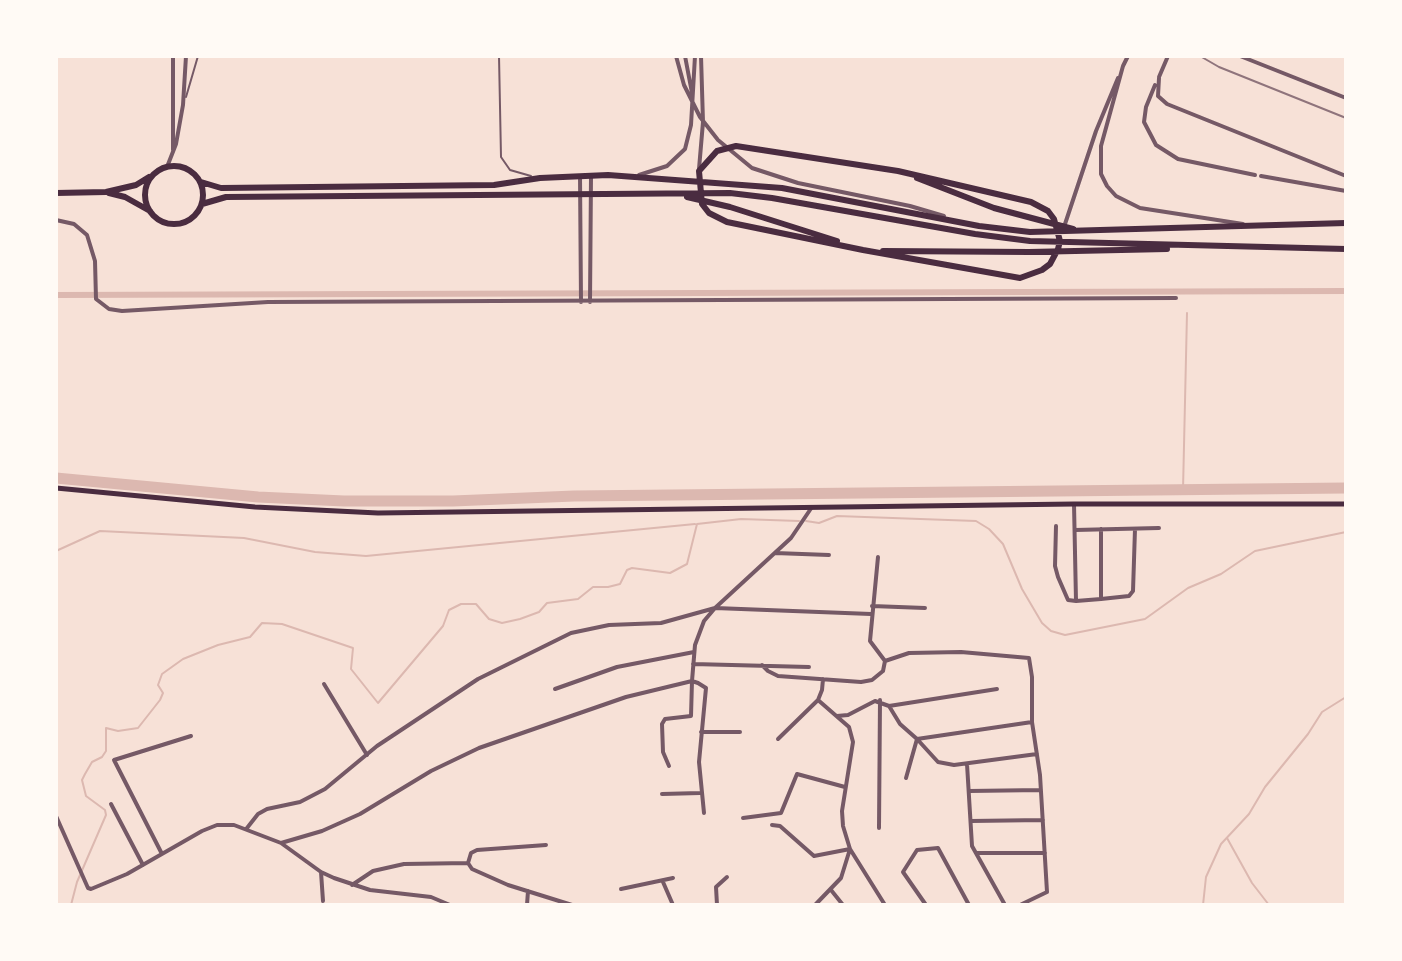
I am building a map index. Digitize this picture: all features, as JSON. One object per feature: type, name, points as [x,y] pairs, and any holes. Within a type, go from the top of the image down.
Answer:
[{"type":"main road","points":[[736,146],[898,171],[1031,202],[1048,211],[1054,219],[1060,241],[1050,264],[1037,273],[1020,278],[727,222],[715,217],[702,204],[699,171],[717,151],[736,146]]},
{"type":"main road","points":[[56,193],[106,192],[136,185],[167,167],[187,168],[201,182],[221,188],[484,185],[580,175],[637,176],[782,188],[958,222],[1030,232],[1346,223]]},
{"type":"main road","points":[[898,171],[955,194],[1032,219],[1084,231]]},
{"type":"main road","points":[[150,211],[146,189],[152,175]]},
{"type":"main road","points":[[106,192],[125,197],[164,222],[182,223],[202,204],[201,182]]},
{"type":"main road","points":[[202,204],[226,197],[730,193],[975,234],[1084,247],[1346,249]]},
{"type":"main road","points":[[675,194],[730,207],[863,250],[1029,252],[1084,247]]},
{"type":"main road","points":[[56,488],[242,506],[378,513],[1074,504],[1346,504]]},
{"type":"street","points":[[173,56],[173,153]]},
{"type":"street","points":[[167,167],[183,105],[186,56]]},
{"type":"street","points":[[676,56],[695,109],[718,140],[752,168],[798,183],[910,206],[958,222]]},
{"type":"street","points":[[685,56],[695,109]]},
{"type":"street","points":[[698,56],[703,122],[699,171]]},
{"type":"street","points":[[637,176],[667,166],[685,149],[691,125],[698,56]]},
{"type":"street","points":[[1168,56],[1146,107],[1144,122],[1150,137],[1171,156],[1255,175]]},
{"type":"street","points":[[1240,56],[1346,98]]},
{"type":"street","points":[[1126,59],[1101,146],[1101,174],[1107,186],[1116,196],[1140,208],[1245,224]]},
{"type":"street","points":[[1060,241],[1096,131],[1126,59]]},
{"type":"street","points":[[1159,78],[1157,92],[1161,100],[1346,176]]},
{"type":"street","points":[[1146,107],[1161,100]]},
{"type":"street","points":[[580,175],[581,299]]},
{"type":"street","points":[[590,298],[591,175]]},
{"type":"street","points":[[1261,176],[1346,191]]},
{"type":"street","points":[[56,220],[74,224],[87,235],[95,261],[96,299],[109,309],[122,311],[268,302],[590,298],[1176,298]]},
{"type":"street","points":[[1074,504],[1076,601]]},
{"type":"street","points":[[669,766],[663,752],[662,724],[665,719],[691,716],[694,652],[700,629],[715,608],[799,528],[812,507]]},
{"type":"street","points":[[1056,526],[1055,566],[1068,600],[1076,601],[1129,596],[1133,591],[1135,529]]},
{"type":"street","points":[[1075,530],[1159,528]]},
{"type":"street","points":[[1101,529],[1101,599]]},
{"type":"street","points":[[775,553],[829,555]]},
{"type":"street","points":[[762,665],[778,676],[861,682],[872,680],[883,671],[885,661],[870,641],[878,557]]},
{"type":"street","points":[[872,606],[925,608]]},
{"type":"street","points":[[247,828],[258,814],[267,809],[300,802],[325,789],[367,755],[478,679],[550,642],[581,630],[609,625],[661,623],[715,608],[871,614]]},
{"type":"street","points":[[555,689],[617,667],[694,652]]},
{"type":"street","points":[[885,661],[909,653],[961,652],[1029,658],[1047,892],[1020,905]]},
{"type":"street","points":[[693,664],[809,667]]},
{"type":"street","points":[[778,739],[818,700],[823,679]]},
{"type":"street","points":[[281,843],[322,831],[360,814],[431,771],[479,748],[626,697],[692,681],[706,688],[699,762],[704,813]]},
{"type":"street","points":[[324,684],[367,755]]},
{"type":"street","points":[[889,706],[997,689]]},
{"type":"street","points":[[818,700],[849,727],[853,742],[842,811],[843,826],[850,849],[885,905]]},
{"type":"street","points":[[837,716],[848,715],[880,700],[889,706],[900,724],[914,734],[938,762],[954,765],[1037,754]]},
{"type":"street","points":[[879,828],[880,700]]},
{"type":"street","points":[[917,739],[1032,722]]},
{"type":"street","points":[[701,732],[740,732]]},
{"type":"street","points":[[162,854],[114,760],[191,736]]},
{"type":"street","points":[[906,778],[917,739]]},
{"type":"street","points":[[966,764],[972,846],[1005,905]]},
{"type":"street","points":[[743,818],[781,813],[797,774],[845,787]]},
{"type":"street","points":[[969,791],[1041,790]]},
{"type":"street","points":[[662,794],[700,793]]},
{"type":"street","points":[[111,804],[143,865]]},
{"type":"street","points":[[56,816],[88,888],[143,865],[217,825],[234,825],[281,843],[321,872],[352,885],[385,893],[431,897],[450,905]]},
{"type":"street","points":[[971,821],[1043,820]]},
{"type":"street","points":[[772,825],[780,826],[814,856],[850,849]]},
{"type":"street","points":[[468,863],[471,853],[477,850],[546,845]]},
{"type":"street","points":[[926,905],[903,872],[917,850],[938,848],[969,905]]},
{"type":"street","points":[[815,905],[841,878],[850,849]]},
{"type":"street","points":[[976,853],[1045,853]]},
{"type":"street","points":[[352,885],[373,871],[404,864],[468,863]]},
{"type":"street","points":[[468,863],[472,869],[572,905]]},
{"type":"street","points":[[321,872],[323,901]]},
{"type":"street","points":[[717,905],[716,887],[727,877]]},
{"type":"street","points":[[621,889],[673,878]]},
{"type":"street","points":[[663,881],[673,905]]},
{"type":"street","points":[[831,890],[843,905]]},
{"type":"street","points":[[527,905],[528,891]]},
{"type":"lane","points":[[183,105],[198,56]]},
{"type":"lane","points":[[499,56],[501,157],[510,170],[540,178]]},
{"type":"waterway","points":[[56,295],[1346,291]]},
{"type":"waterway","points":[[1183,490],[1187,313]]},
{"type":"waterway","points":[[56,478],[258,497],[344,501],[1346,488]]},
{"type":"waterway","points":[[806,521],[819,523],[837,516],[976,521],[1003,544],[1022,589],[1042,623],[1051,631],[1065,635],[1145,619],[1188,588],[1221,574],[1255,551],[1346,532]]},
{"type":"waterway","points":[[71,905],[77,882],[106,815],[105,810],[86,796],[82,780],[92,762],[106,751],[106,728],[118,731],[138,728],[160,700],[163,693],[158,685],[162,674],[183,659],[250,637],[262,623],[282,624],[353,648],[351,669],[378,703],[443,626],[449,610],[461,604],[476,604],[489,619],[502,623],[520,619],[539,612],[547,603],[578,599],[593,587],[620,584],[627,570],[632,568],[670,573],[687,564],[697,524],[741,519],[799,521]]},
{"type":"waterway","points":[[56,551],[100,531],[244,538],[315,552],[366,556],[695,524]]},
{"type":"waterway","points":[[1203,905],[1206,877],[1221,844],[1249,814],[1265,787],[1322,712],[1346,697]]},
{"type":"waterway","points":[[1227,838],[1252,883],[1269,905]]},
{"type":"tram line","points":[[1200,56],[1219,67],[1346,118]]}]
